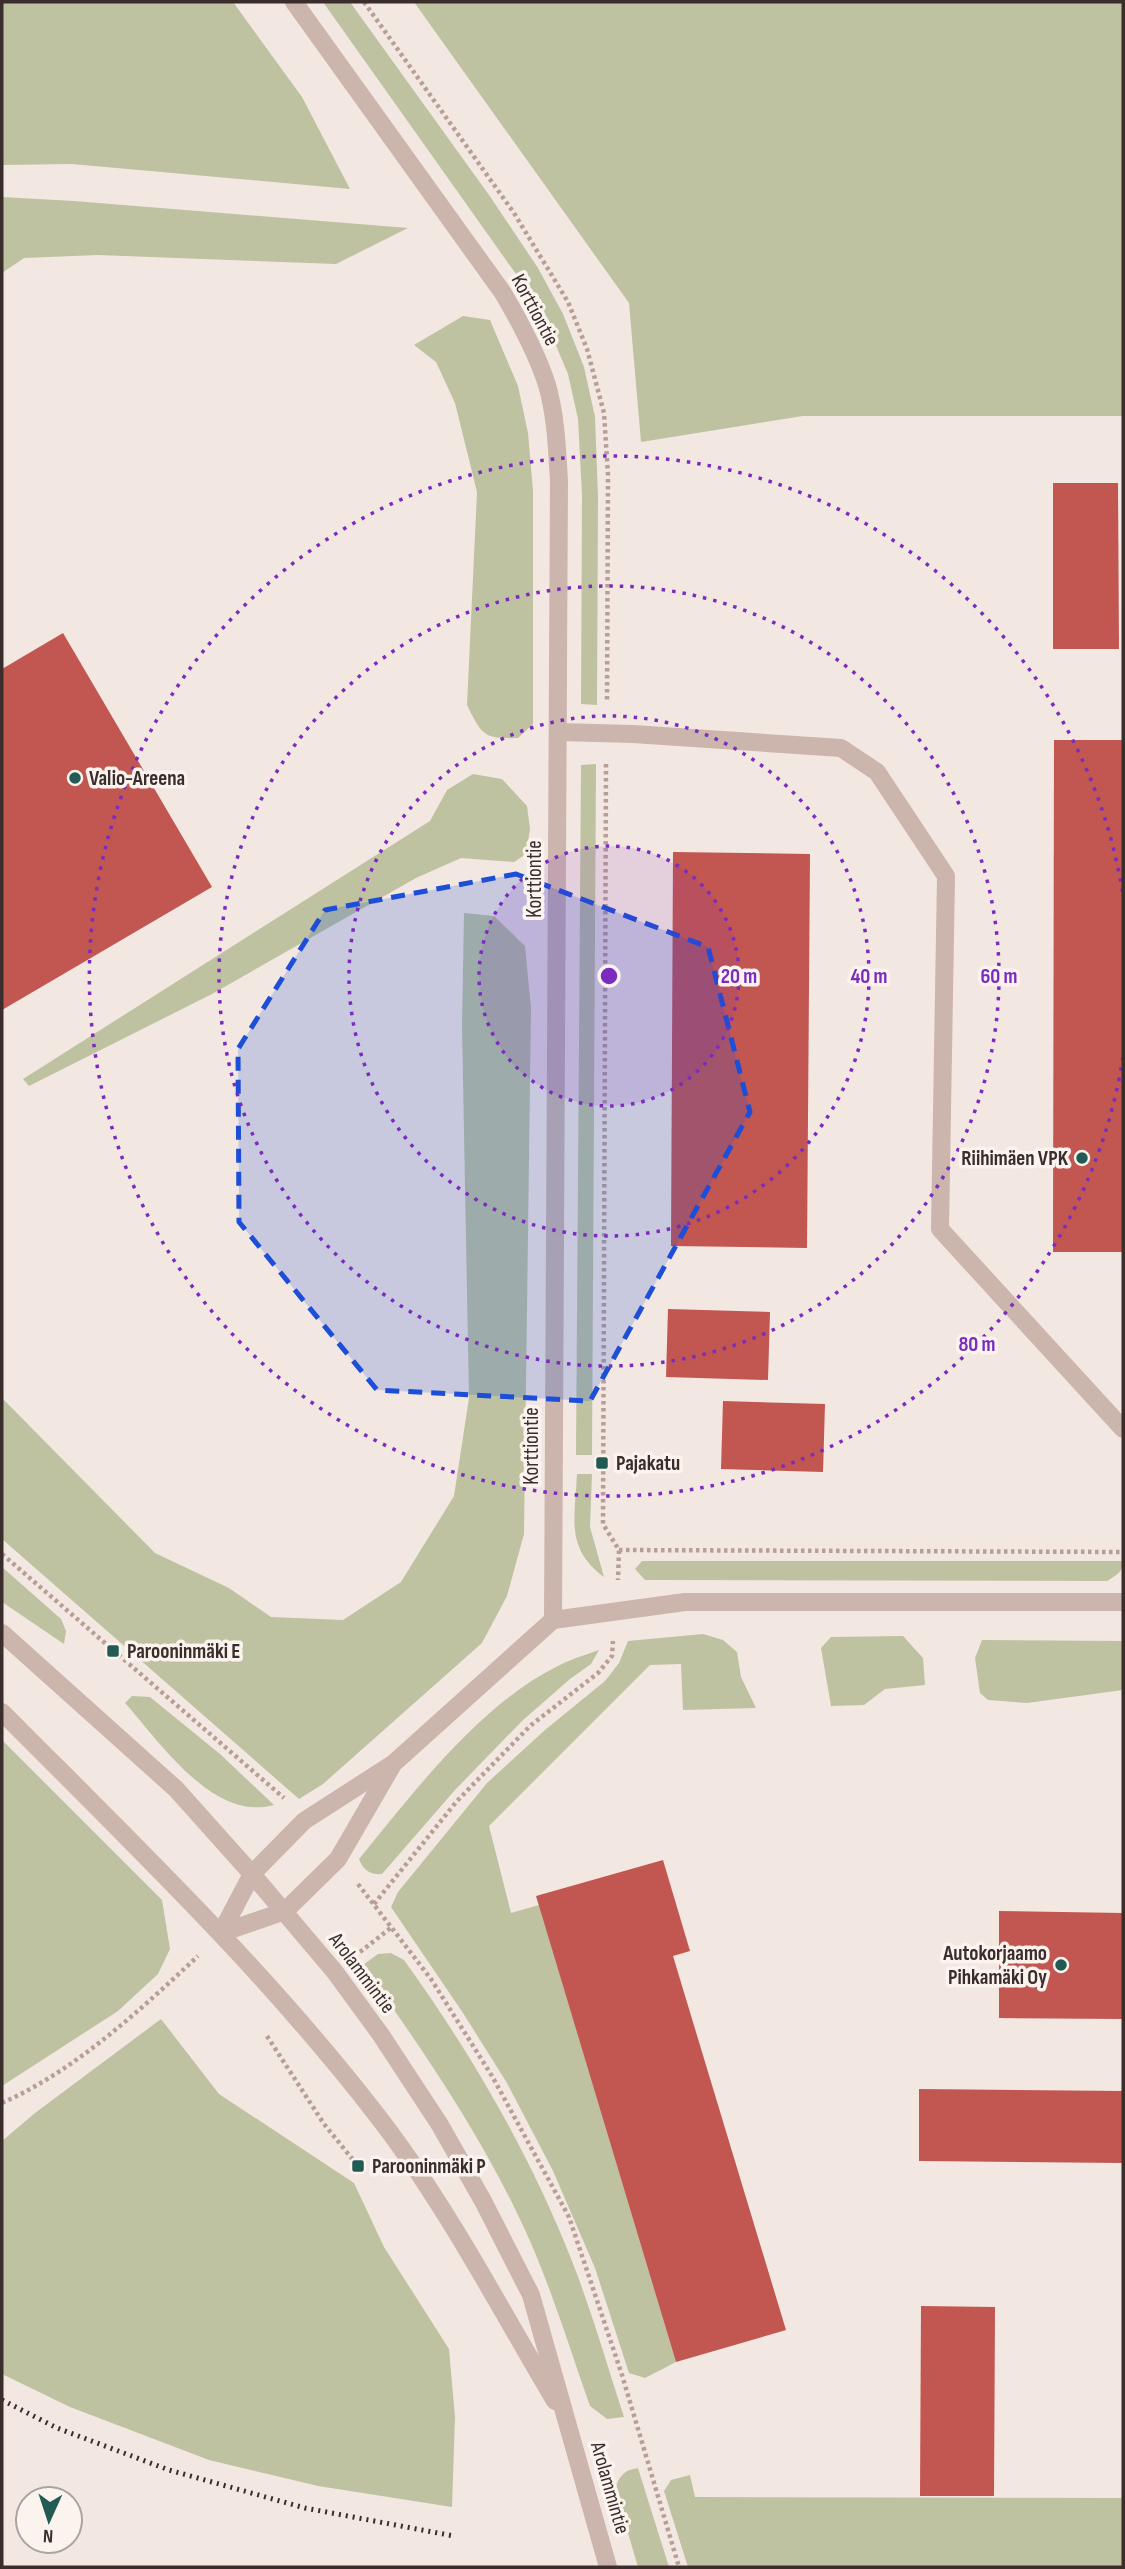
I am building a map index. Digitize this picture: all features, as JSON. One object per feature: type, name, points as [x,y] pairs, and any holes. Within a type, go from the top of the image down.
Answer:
[{"type":"street","name":"Korttiontie","points":[[295,2],[503,293],[520,321],[547,385],[556,429],[559,481],[553,1620]]},
{"type":"street","points":[[558,732],[633,734],[842,748],[877,772],[946,876],[940,1229],[1123,1429]]},
{"type":"street","points":[[221,1933],[252,1874],[304,1821],[394,1763],[553,1620],[685,1602],[1123,1602]]},
{"type":"street","name":"Arolammintie","points":[[2,1633],[176,1789],[285,1911],[335,1972],[381,2035],[440,2126],[484,2201],[531,2295],[608,2567]]},
{"type":"street","name":"Arolammintie","points":[[2,1712],[221,1933],[377,2115],[447,2217],[568,2422]]},
{"type":"street","points":[[221,1933],[285,1911],[338,1859],[394,1763]]},
{"type":"path","points":[[619,1550],[1123,1552]]},
{"type":"path","points":[[2,2103],[35,2088],[128,2020],[221,1933]]},
{"type":"highlighted area","points":[[516,874],[708,947],[750,1112],[590,1401],[377,1390],[239,1222],[238,1049],[325,910]]},
{"type":"green space","points":[[2,2],[233,2],[302,97],[350,189],[72,164],[2,165]]},
{"type":"green space","points":[[323,2],[350,2],[489,195],[538,268],[563,314],[584,367],[595,417],[598,497],[597,705],[581,704],[582,495],[578,419],[568,374],[549,329],[523,284]]},
{"type":"green space","points":[[414,2],[1123,2],[1123,416],[803,416],[641,442],[629,303]]},
{"type":"green space","points":[[2,197],[408,228],[336,264],[98,255],[24,258],[2,273]]},
{"type":"green space","points":[[463,316],[490,320],[518,386],[528,433],[533,491],[533,724],[518,738],[490,736],[485,733],[476,723],[467,705],[477,492],[455,403],[436,362],[414,345]]},
{"type":"green space","points":[[596,764],[592,1455],[576,1455],[581,765]]},
{"type":"green space","points":[[473,774],[502,779],[527,806],[530,829],[526,854],[514,862],[461,858],[416,878],[212,994],[29,1086],[23,1079],[430,821],[447,790]]},
{"type":"green space","points":[[464,913],[494,916],[525,946],[531,1008],[524,1534],[507,1596],[482,1643],[323,1784],[299,1799],[2,1539],[2,1398],[155,1553],[229,1588],[271,1617],[343,1620],[401,1582],[454,1496],[469,1398],[462,1026]]},
{"type":"green space","points":[[577,1474],[592,1474],[590,1527],[604,1577],[583,1555],[578,1543],[574,1518]]},
{"type":"green space","points":[[642,1561],[1123,1561],[1123,1565],[1116,1575],[1107,1581],[645,1580],[635,1569]]},
{"type":"green space","points":[[2,1567],[61,1619],[66,1631],[64,1644],[2,1602]]},
{"type":"green space","points":[[703,1634],[723,1640],[737,1652],[741,1677],[756,1708],[683,1710],[681,1664],[650,1665],[489,1826],[511,1913],[539,1905],[676,2362],[645,2378],[629,2373],[595,2268],[553,2171],[507,2083],[391,1907],[398,1892],[487,1783],[545,1730],[605,1681],[619,1663],[628,1641]]},
{"type":"green space","points":[[903,1636],[923,1658],[925,1685],[885,1689],[864,1705],[831,1706],[821,1648],[831,1637]]},
{"type":"green space","points":[[982,1640],[1123,1641],[1123,1690],[1027,1703],[988,1700],[980,1693],[975,1658]]},
{"type":"green space","points":[[599,1650],[591,1664],[522,1721],[455,1790],[382,1874],[374,1874],[365,1869],[359,1859],[475,1726],[529,1682],[578,1657]]},
{"type":"green space","points":[[132,1696],[150,1697],[220,1754],[274,1805],[252,1807],[230,1802],[209,1790],[171,1757],[125,1703]]},
{"type":"green space","points":[[2,1740],[162,1900],[170,1949],[158,1974],[118,2011],[2,2086]]},
{"type":"green space","points":[[391,1953],[404,1960],[429,1995],[476,2068],[518,2143],[572,2261],[624,2417],[607,2419],[590,2406],[537,2258],[500,2179],[444,2085],[363,1965],[378,1954]]},
{"type":"green space","points":[[161,2019],[219,2094],[354,2183],[384,2247],[449,2349],[455,2417],[452,2507],[318,2486],[209,2460],[70,2407],[2,2374],[2,2141],[35,2113]]},
{"type":"green space","points":[[638,2468],[669,2567],[638,2567],[615,2489],[623,2474]]},
{"type":"green space","points":[[690,2475],[695,2497],[1123,2498],[1123,2567],[688,2567],[664,2491],[671,2480]]},
{"type":"building","points":[[1053,483],[1118,483],[1119,649],[1053,649]]},
{"type":"building","name":"Valio-Areena","points":[[63,633],[212,887],[2,1010],[2,669]]},
{"type":"building","points":[[1054,740],[1123,740],[1123,1252],[1053,1252]]},
{"type":"building","points":[[673,852],[810,854],[807,1248],[671,1246]]},
{"type":"building","points":[[668,1309],[770,1312],[768,1380],[666,1377]]},
{"type":"building","points":[[723,1401],[825,1404],[823,1472],[721,1469]]},
{"type":"building","points":[[663,1860],[690,1951],[673,1956],[786,2330],[676,2362],[536,1896]]},
{"type":"building","name":"Autokorjaamo Pihkamäki Oy","points":[[999,1911],[1123,1913],[1123,2019],[999,2018]]},
{"type":"building","points":[[919,2089],[1123,2091],[1123,2163],[919,2161]]},
{"type":"building","points":[[921,2306],[995,2307],[994,2496],[920,2496]]},
{"type":"railway","points":[[2,2400],[57,2428],[169,2470],[305,2508],[454,2536]]},
{"type":"place","name":"Valio-Areena","points":[[75,778]]},
{"type":"place","name":"Riihimäen VPK","points":[[1082,1158]]},
{"type":"place","name":"Pajakatu","points":[[602,1463]]},
{"type":"place","name":"Parooninmäki E","points":[[113,1651]]},
{"type":"place","name":"Autokorjaamo Pihkamäki Oy","points":[[1061,1965]]},
{"type":"place","name":"Parooninmäki P","points":[[358,2166]]}]
